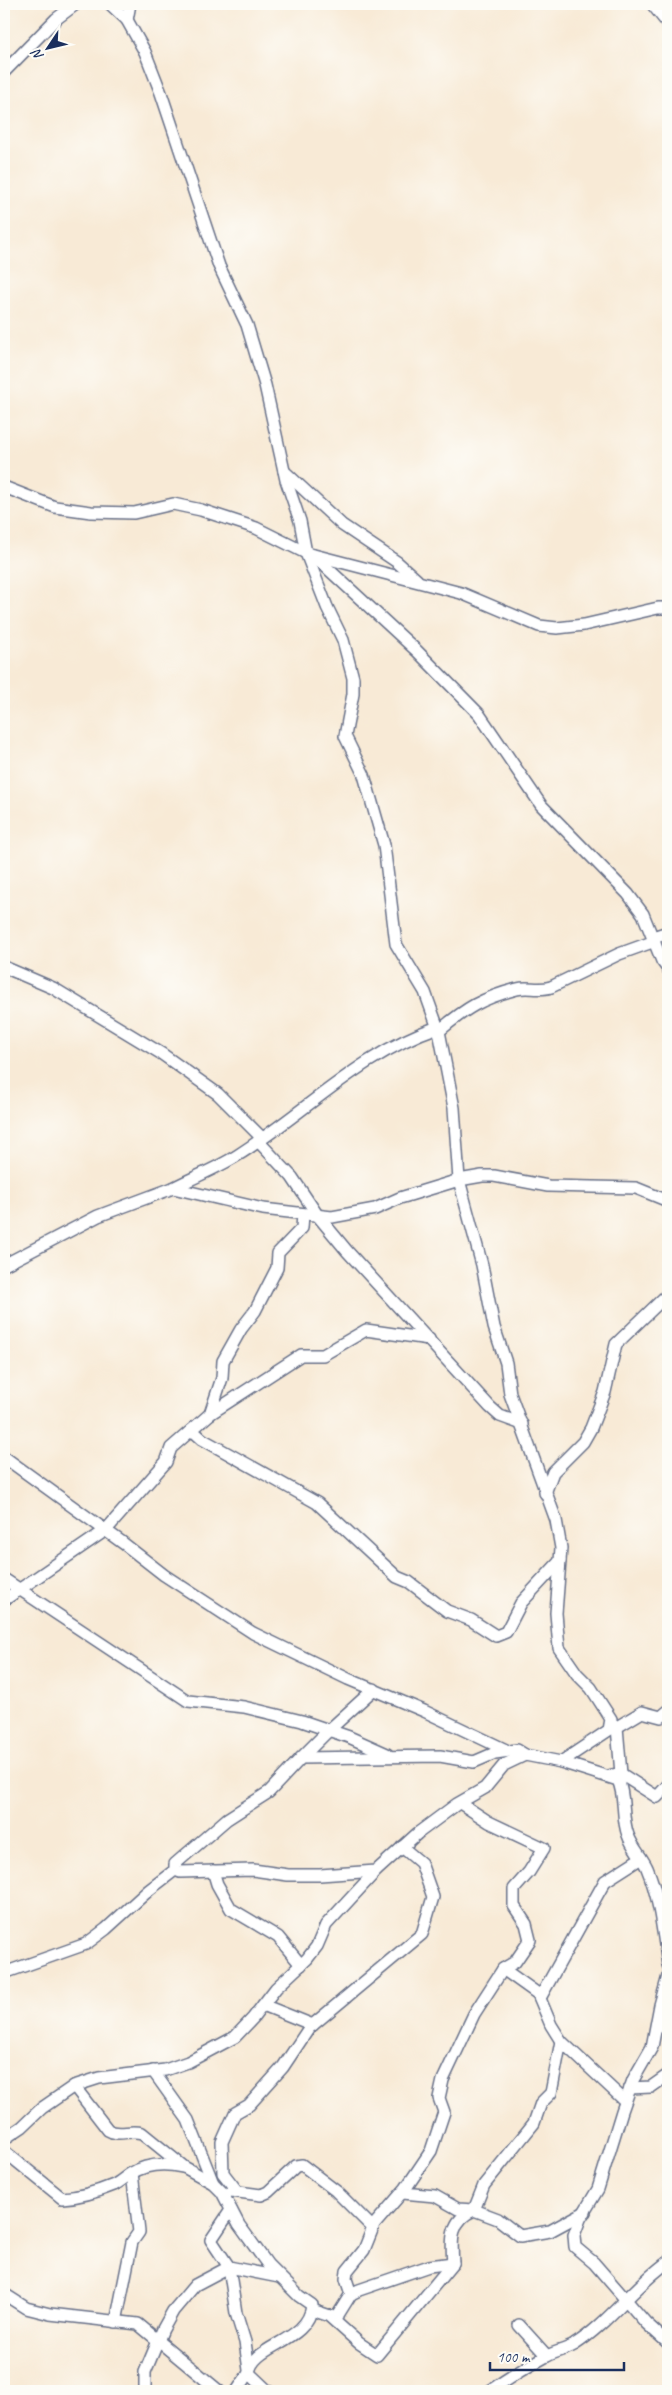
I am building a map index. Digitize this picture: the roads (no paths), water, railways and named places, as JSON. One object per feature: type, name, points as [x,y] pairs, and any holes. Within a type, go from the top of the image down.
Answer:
[{"type":"street","points":[[4,72],[56,20],[76,4]]},
{"type":"street","points":[[110,4],[127,20],[145,52],[158,85],[219,266],[247,325],[265,385],[284,471],[308,553],[327,606],[343,640],[349,661],[353,694],[345,736],[364,775],[384,845],[396,944],[425,992],[439,1029],[454,1108],[459,1180],[482,1265],[494,1328],[506,1363],[510,1394],[556,1520],[561,1548],[556,1613],[559,1648],[577,1674],[591,1688],[611,1719],[614,1726],[621,1774]]},
{"type":"street","points":[[127,20],[130,4]]},
{"type":"street","points":[[652,4],[668,24]]},
{"type":"street","points":[[284,471],[342,525],[397,562],[418,581]]},
{"type":"street","points":[[4,487],[55,507],[91,512],[134,513],[167,504],[185,506],[256,528],[308,553],[461,592],[539,626],[548,628],[584,625],[658,608],[668,608]]},
{"type":"street","points":[[308,553],[468,702],[489,726],[541,805],[628,894],[644,914],[662,960],[668,969]]},
{"type":"street","points":[[4,1265],[98,1216],[173,1188],[236,1156],[346,1076],[395,1044],[439,1029],[474,1003],[518,989],[542,990],[668,932]]},
{"type":"street","points":[[4,967],[53,988],[162,1054],[218,1094],[292,1177],[318,1216],[346,1251],[500,1416],[522,1424]]},
{"type":"street","points":[[173,1188],[263,1209],[318,1216],[355,1214],[459,1180],[494,1176],[548,1186],[629,1187],[668,1200]]},
{"type":"street","points":[[210,1414],[222,1378],[223,1361],[241,1329],[255,1311],[277,1268],[278,1253],[302,1228],[303,1214]]},
{"type":"street","points":[[545,1493],[553,1472],[583,1442],[591,1428],[605,1392],[616,1344],[668,1294]]},
{"type":"street","points":[[4,1600],[106,1530],[166,1462],[171,1448],[210,1414],[301,1355],[322,1355],[366,1330],[429,1339]]},
{"type":"street","points":[[192,1430],[202,1439],[317,1503],[397,1577],[409,1582],[447,1611],[470,1620],[496,1636],[506,1632],[521,1603],[560,1561]]},
{"type":"street","points":[[4,1457],[106,1530],[164,1575],[224,1616],[281,1647],[348,1679],[374,1689],[506,1750]]},
{"type":"street","points":[[4,1579],[188,1701],[244,1707],[302,1721],[329,1730],[391,1756]]},
{"type":"street","points":[[175,1870],[175,1864],[227,1819],[268,1792],[329,1730],[374,1689]]},
{"type":"street","points":[[561,1762],[614,1726],[642,1712],[666,1717]]},
{"type":"street","points":[[301,1758],[440,1756],[474,1762],[506,1750],[516,1750],[525,1755],[561,1762],[608,1775],[618,1780],[623,1790],[622,1815],[626,1829],[647,1867],[654,1889],[667,1948],[668,1965]]},
{"type":"street","points":[[4,2138],[22,2128],[42,2108],[74,2086],[99,2078],[166,2070],[188,2062],[235,2037],[276,1988],[301,1965],[317,1946],[326,1924],[376,1870],[418,1833],[485,1788],[504,1765],[525,1755]]},
{"type":"street","points":[[608,1775],[621,1774],[657,1797],[668,1785]]},
{"type":"street","points":[[351,2294],[346,2279],[347,2270],[364,2250],[374,2225],[403,2192],[430,2151],[442,2123],[444,2112],[439,2098],[443,2080],[474,2014],[503,1969],[515,1962],[530,1940],[526,1924],[514,1906],[514,1889],[529,1872],[544,1848],[490,1822],[460,1803]]},
{"type":"street","points":[[237,2191],[224,2173],[222,2142],[235,2113],[249,2104],[283,2067],[313,2024],[422,1934],[432,1897],[421,1863],[402,1847]]},
{"type":"street","points":[[540,1998],[605,1881],[641,1858]]},
{"type":"street","points":[[175,1870],[180,1872],[253,1870],[288,1875],[320,1875],[376,1870]]},
{"type":"street","points":[[4,1973],[86,1944],[175,1870]]},
{"type":"street","points":[[213,1871],[217,1884],[231,1909],[278,1937],[301,1965]]},
{"type":"street","points":[[503,1969],[540,1998],[551,2026],[561,2041],[625,2101]]},
{"type":"street","points":[[668,1976],[652,2047],[630,2088],[598,2189],[574,2235],[575,2246],[594,2263],[646,2323],[668,2343]]},
{"type":"street","points":[[263,2005],[313,2024]]},
{"type":"street","points":[[330,2317],[359,2343],[377,2355],[453,2263],[451,2241],[462,2215],[474,2210],[484,2185],[534,2123],[541,2104],[551,2093],[561,2041]]},
{"type":"street","points":[[153,2071],[188,2120],[213,2183]]},
{"type":"street","points":[[630,2088],[651,2087],[668,2075]]},
{"type":"street","points":[[74,2086],[108,2130],[116,2134],[134,2130],[142,2133],[184,2167],[213,2183],[222,2192],[251,2244],[279,2278],[312,2305],[312,2310],[301,2329],[258,2358],[237,2391]]},
{"type":"street","points":[[4,2151],[62,2198],[79,2197],[100,2190],[117,2184],[132,2173],[159,2164],[184,2167]]},
{"type":"street","points":[[222,2192],[237,2191],[261,2195],[268,2192],[296,2166],[302,2165],[336,2191],[369,2224],[374,2225]]},
{"type":"street","points":[[116,2322],[132,2242],[139,2232],[132,2173]]},
{"type":"street","points":[[403,2192],[435,2196],[458,2209],[474,2210],[498,2219],[520,2236],[550,2231],[585,2212]]},
{"type":"street","points":[[231,2210],[210,2240],[229,2267],[236,2313],[245,2342],[249,2372],[268,2391]]},
{"type":"street","points":[[490,2391],[511,2376],[547,2356],[573,2346],[594,2330],[625,2299],[668,2262]]},
{"type":"street","points":[[312,2310],[336,2318],[351,2294],[429,2266],[453,2263]]},
{"type":"street","points":[[144,2391],[145,2372],[158,2342],[174,2311],[195,2285],[229,2267],[279,2278]]},
{"type":"street","points":[[4,2294],[26,2308],[50,2314],[138,2324],[220,2391]]},
{"type":"street","points":[[519,2325],[547,2356]]}]
